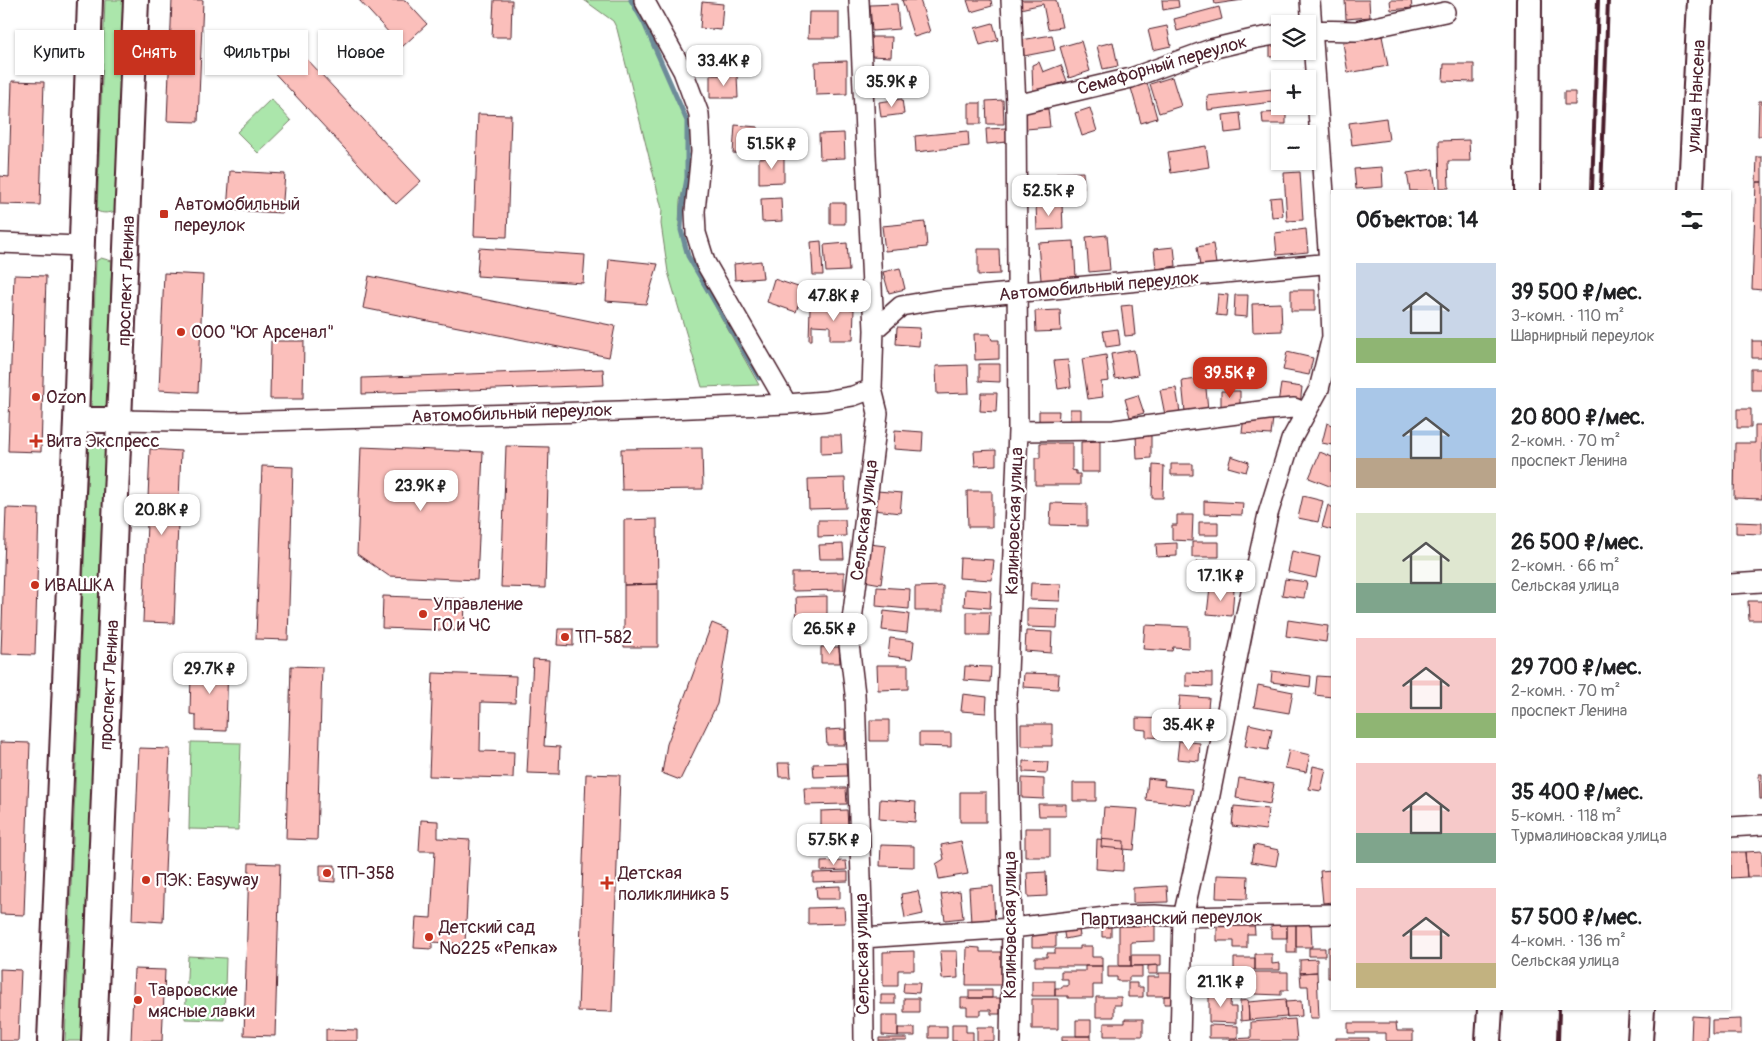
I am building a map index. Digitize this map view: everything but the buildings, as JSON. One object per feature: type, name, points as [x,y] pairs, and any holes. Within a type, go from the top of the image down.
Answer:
[{"type":"main road","points":[[50,1041],[76,420],[90,0]]},
{"type":"main road","name":"проспект Ленина","points":[[94,1041],[136,0]]},
{"type":"main road","points":[[1528,190],[1529,0]]},
{"type":"main road","points":[[1528,51],[1543,0]]},
{"type":"main road","name":"улица Нансена","points":[[1691,190],[1699,4]]},
{"type":"main road","points":[[76,420],[120,420]]},
{"type":"main road","points":[[1488,1041],[1490,1010]]},
{"type":"main road","points":[[1640,1041],[1642,1010]]},
{"type":"street","points":[[644,0],[683,71],[699,114],[701,152],[695,211],[696,233],[705,262],[787,404]]},
{"type":"street","name":"Сельская улица","points":[[858,0],[874,330],[872,389],[878,413],[848,644],[855,694],[863,938],[864,1041]]},
{"type":"street","name":"Калиновская улица","points":[[1010,1041],[1012,928],[1007,697],[1018,431],[1016,105],[1011,0]]},
{"type":"street","points":[[1310,0],[1310,15]]},
{"type":"street","points":[[1316,30],[1356,31],[1445,12]]},
{"type":"street","name":"Семафорный переулок","points":[[1016,105],[1131,78],[1211,49],[1271,36]]},
{"type":"street","points":[[1313,60],[1331,263]]},
{"type":"street","points":[[0,243],[81,246]]},
{"type":"street","name":"Автомобильный переулок","points":[[874,330],[901,306],[936,300],[1331,263]]},
{"type":"street","points":[[1180,1041],[1183,917],[1268,514],[1291,440],[1319,389],[1331,341]]},
{"type":"street","name":"Автомобильный переулок","points":[[120,420],[232,422],[620,411],[825,401],[853,396],[872,389]]},
{"type":"street","points":[[1018,431],[1114,430],[1294,408],[1306,413]]},
{"type":"street","points":[[1731,584],[1762,582]]},
{"type":"street","points":[[1731,827],[1762,826]]},
{"type":"street","name":"Партизанский переулок","points":[[863,938],[1012,928],[1115,916],[1154,915],[1183,917],[1331,914]]},
{"type":"green space","points":[[105,0],[123,0],[122,30],[114,30],[114,75],[121,75],[116,211],[106,213],[97,211],[102,75],[104,75]]},
{"type":"green space","points":[[584,0],[629,0],[643,23],[688,124],[688,172],[680,201],[679,226],[688,258],[759,385],[702,387],[668,272],[661,224],[662,209],[617,29],[613,21]]},
{"type":"green space","points":[[271,99],[291,121],[258,153],[237,132]]},
{"type":"green space","points":[[101,258],[112,261],[107,406],[95,408],[91,406],[96,261]]},
{"type":"green space","points":[[95,436],[107,440],[84,1041],[65,1041],[89,439]]},
{"type":"green space","points":[[191,742],[241,743],[238,830],[189,829]]},
{"type":"green space","points":[[188,956],[226,958],[224,1020],[185,1019]]},
{"type":"waterway","points":[[631,0],[644,23],[687,121],[687,178],[682,207],[681,230],[688,256],[759,378]]},
{"type":"railway","points":[[1592,190],[1598,0]]},
{"type":"railway","points":[[1601,190],[1608,0]]},
{"type":"railway","points":[[1558,1041],[1559,1010]]},
{"type":"place","name":"Автомобильный переулок","points":[[164,214]]},
{"type":"place","name":"ООО \"Юг Арсенал\"","points":[[181,332]]},
{"type":"place","name":"Ozon","points":[[36,397]]},
{"type":"place","name":"Вита Экспресс","points":[[36,441]]},
{"type":"place","name":"ИВАШКА","points":[[35,585]]},
{"type":"place","name":"Управление ГО и ЧС","points":[[423,614]]},
{"type":"place","name":"ТП-582","points":[[565,637]]},
{"type":"place","name":"ТП-358","points":[[327,873]]},
{"type":"place","name":"ПЭК: Easyway","points":[[146,880]]},
{"type":"place","name":"Детская поликлиника 5","points":[[607,883]]},
{"type":"place","name":"Детский сад №225 «Репка»","points":[[429,937]]},
{"type":"place","name":"Тавровские мясные лавки","points":[[138,1000]]}]
